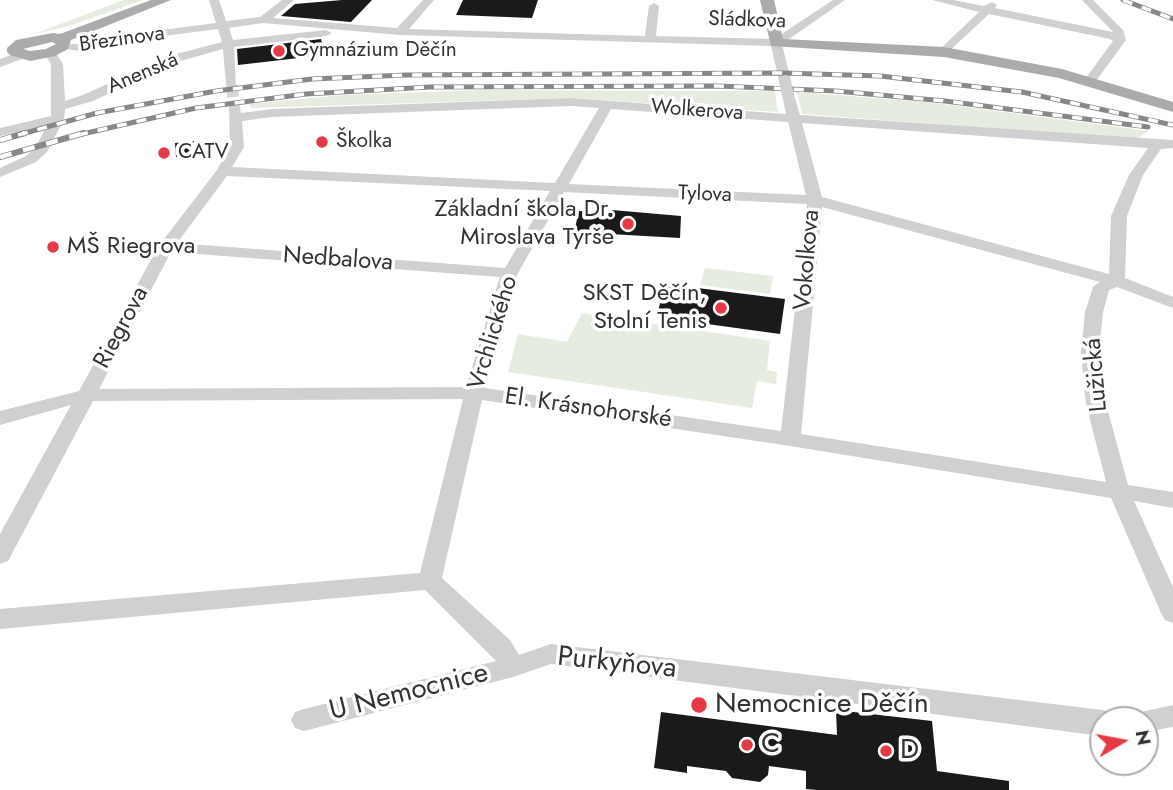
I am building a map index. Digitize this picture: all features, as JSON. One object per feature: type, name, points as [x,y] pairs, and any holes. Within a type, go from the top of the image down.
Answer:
[{"type":"main road","points":[[2,39],[21,49],[58,46],[164,0]]},
{"type":"main road","points":[[766,0],[776,43]]},
{"type":"main road","name":"Sládkova","points":[[776,43],[944,52],[1010,63],[1089,82],[1173,107]]},
{"type":"street","points":[[214,0],[228,44],[232,85]]},
{"type":"street","points":[[264,20],[289,0]]},
{"type":"street","points":[[400,32],[429,0]]},
{"type":"street","points":[[776,43],[840,0]]},
{"type":"street","points":[[937,0],[1120,40],[1089,82]]},
{"type":"street","points":[[944,52],[998,0]]},
{"type":"street","points":[[1087,0],[1119,32],[1115,37]]},
{"type":"street","points":[[650,39],[654,6]]},
{"type":"street","name":"Březinova","points":[[58,46],[88,48],[107,40],[264,20],[362,29]]},
{"type":"street","name":"Sládkova","points":[[362,29],[776,43]]},
{"type":"street","name":"Anenská","points":[[0,132],[58,113],[173,59],[228,44],[362,29]]},
{"type":"street","name":"Vokolkova","points":[[776,43],[815,200],[790,439]]},
{"type":"street","points":[[0,173],[31,159],[42,149],[58,113],[58,46]]},
{"type":"street","points":[[0,63],[21,49]]},
{"type":"street","name":"Wolkerova","points":[[235,112],[530,104],[607,105],[1165,145]]},
{"type":"street","name":"Vrchlického","points":[[430,581],[474,393],[510,273],[607,105]]},
{"type":"street","name":"Riegrova","points":[[0,555],[166,247],[223,171],[237,147],[235,112]]},
{"type":"street","points":[[1117,281],[1119,216],[1136,175],[1165,145]]},
{"type":"street","name":"Tylova","points":[[223,171],[815,200],[1117,281],[1173,303]]},
{"type":"street","name":"Nedbalova","points":[[166,247],[510,273]]},
{"type":"street","name":"Lužická","points":[[1117,281],[1101,287],[1094,312],[1090,354],[1096,404],[1119,491],[1173,613]]},
{"type":"street","name":"El. Krásnohorské","points":[[0,418],[86,395],[474,393],[790,439],[1173,500]]},
{"type":"street","points":[[0,620],[430,581],[501,647],[513,667]]},
{"type":"street","name":"Purkyňova","points":[[513,667],[551,654],[1089,722]]},
{"type":"street","name":"U Nemocnice","points":[[304,720],[513,667]]},
{"type":"shaded area","points":[[124,0],[143,0],[69,26],[34,34]]},
{"type":"shaded area","points":[[482,90],[775,91],[778,112],[574,98],[251,108],[249,104],[344,95]]},
{"type":"shaded area","points":[[797,92],[927,102],[1149,131],[1136,139],[802,114]]},
{"type":"shaded area","points":[[705,268],[773,276],[770,294],[700,285]]},
{"type":"shaded area","points":[[582,313],[770,341],[767,370],[777,372],[776,384],[757,381],[752,408],[508,372],[518,334],[567,342]]},
{"type":"building","points":[[372,0],[351,22],[281,16],[295,4]]},
{"type":"building","points":[[463,0],[538,0],[532,18],[456,15]]},
{"type":"building","name":"Gymnázium Děčín","points":[[321,39],[325,55],[238,65],[237,49]]},
{"type":"building","points":[[194,141],[193,155],[176,157],[175,143]]},
{"type":"building","name":"Základní škola Dr. Miroslava Tyrše","points":[[612,210],[681,216],[680,238],[574,232],[579,211],[611,213]]},
{"type":"building","name":"SKST Děčín, Stolní Tenis","points":[[666,284],[785,299],[780,334],[656,317]]},
{"type":"building","points":[[836,710],[932,721],[937,771],[1009,781],[1009,790],[817,790],[806,789],[806,771],[769,766],[768,775],[760,782],[732,778],[726,771],[687,766],[687,773],[654,768],[661,712],[837,735]]},
{"type":"tunnel","points":[[232,85],[234,106]]},
{"type":"railway","points":[[1123,0],[1173,19]]},
{"type":"railway","points":[[18,135],[97,113],[216,91],[312,79],[406,75],[783,73],[880,76],[1022,92],[1173,125]]},
{"type":"railway","points":[[78,135],[196,108],[306,94],[430,87],[718,86],[836,91],[945,101],[1148,127]]},
{"type":"railway","points":[[0,140],[25,133]]},
{"type":"railway","points":[[0,157],[84,133]]},
{"type":"place","name":"Gymnázium Děčín","points":[[279,51]]},
{"type":"place","name":"Školka","points":[[322,142]]},
{"type":"place","name":"CATV","points":[[164,153]]},
{"type":"place","name":"Základní škola Dr. Miroslava Tyrše","points":[[628,224]]},
{"type":"place","name":"MŠ Riegrova","points":[[53,247]]},
{"type":"place","name":"SKST Děčín, Stolní Tenis","points":[[721,308]]},
{"type":"place","name":"Nemocnice Děčín","points":[[699,705]]},
{"type":"place","name":"C","points":[[747,745]]},
{"type":"place","name":"D","points":[[886,751]]}]
